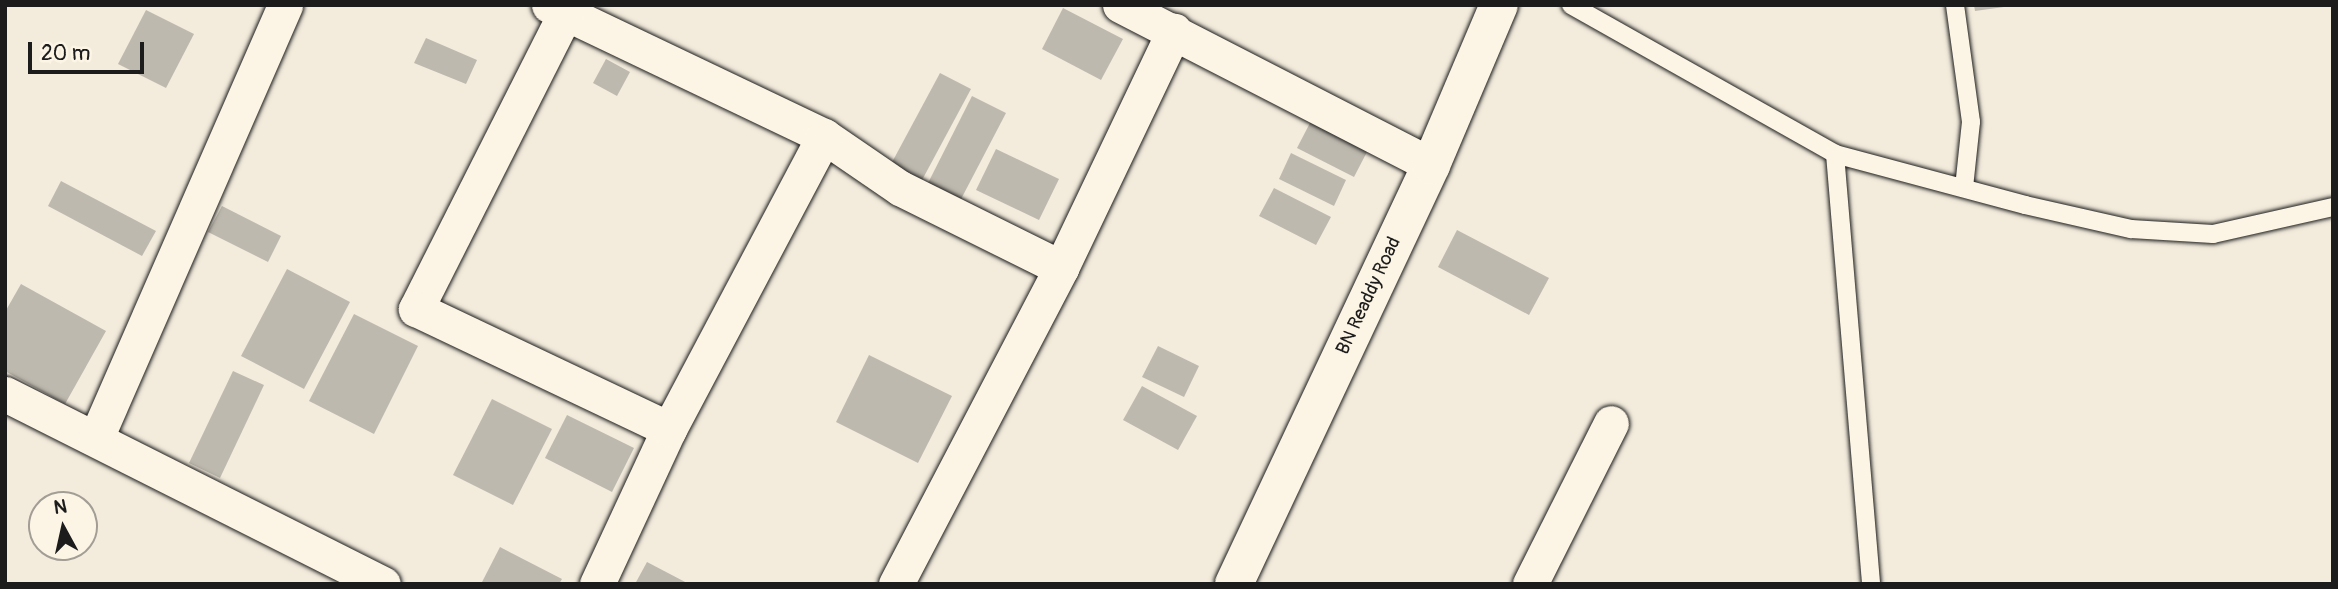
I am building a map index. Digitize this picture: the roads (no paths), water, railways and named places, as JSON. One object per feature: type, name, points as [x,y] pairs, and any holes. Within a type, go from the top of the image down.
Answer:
[{"type":"street","points":[[96,438],[285,5]]},
{"type":"street","points":[[1120,5],[1431,165]]},
{"type":"street","name":"BN Readdy Road","points":[[1234,584],[1431,165],[1499,5]]},
{"type":"street","points":[[669,429],[416,309],[557,8],[824,136],[900,188],[1061,268]]},
{"type":"street","points":[[897,584],[1061,268],[1174,31]]},
{"type":"street","points":[[597,584],[669,429],[824,136]]},
{"type":"street","points":[[5,394],[383,584]]},
{"type":"street","points":[[1530,584],[1611,422]]},
{"type":"lane","points":[[1571,5],[1835,154],[2131,229],[2213,234],[2333,207]]},
{"type":"lane","points":[[1955,5],[1971,122],[1965,188]]},
{"type":"lane","points":[[1835,154],[1871,584]]}]
